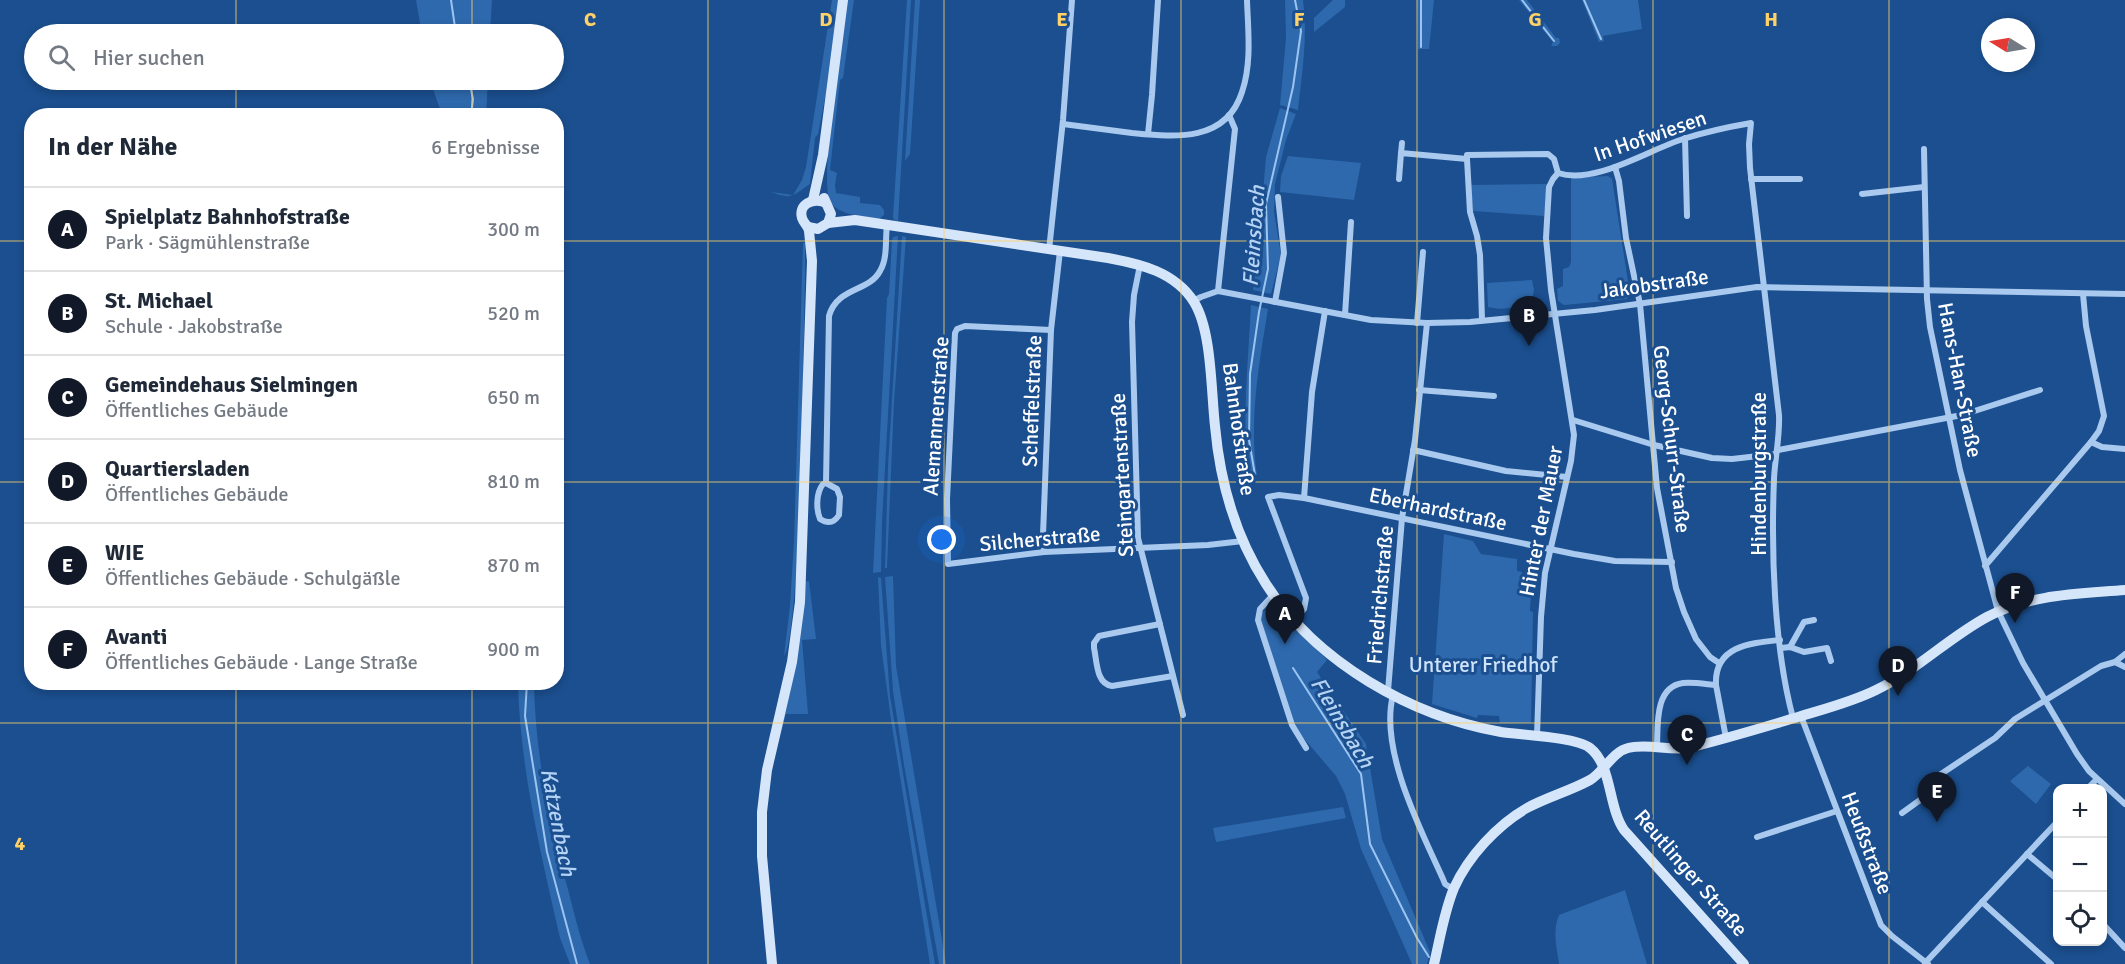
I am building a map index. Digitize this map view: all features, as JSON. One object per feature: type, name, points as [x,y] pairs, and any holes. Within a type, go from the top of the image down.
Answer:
[{"type":"main road","points":[[812,261],[825,225],[821,168],[843,0]]},
{"type":"main road","points":[[772,964],[762,856],[762,819],[769,763],[791,669],[800,602],[812,261],[808,227],[803,220],[802,213],[807,203],[822,204]]},
{"type":"main road","name":"Bahnhofstraße","points":[[822,204],[853,220]]},
{"type":"main road","name":"Bahnhofstraße","points":[[825,225],[853,220],[1054,251],[1140,265],[1174,280],[1194,301],[1204,331],[1216,438],[1224,485],[1243,541],[1273,595],[1294,620],[1333,656],[1356,672],[1391,693],[1430,712],[1494,730],[1586,745],[1595,753],[1604,770]]},
{"type":"main road","points":[[808,227],[814,229],[825,225]]},
{"type":"main road","points":[[1434,964],[1454,889],[1463,871],[1482,846],[1509,821],[1529,807],[1591,780],[1625,749],[1639,746],[1680,749],[1797,717],[1876,690],[1980,622],[2022,602],[2040,598],[2125,590]]},
{"type":"main road","name":"Reutlinger Straße","points":[[1604,770],[1617,818],[1624,830],[1744,964]]},
{"type":"street","name":"Scheffelstraße","points":[[1044,552],[1054,251],[1072,0]]},
{"type":"street","points":[[1148,134],[1155,65],[1158,0]]},
{"type":"street","points":[[1063,124],[1175,136],[1196,134],[1214,127],[1229,115],[1239,100],[1245,80],[1248,46],[1247,0]]},
{"type":"street","points":[[1194,301],[1218,291],[1235,129],[1229,115]]},
{"type":"street","name":"In Hofwiesen","points":[[1558,172],[1591,174],[1685,138],[1751,123]]},
{"type":"street","name":"Hindenburgstraße","points":[[1751,123],[1749,150],[1751,180],[1779,415],[1774,488],[1774,539],[1780,640],[1797,717]]},
{"type":"street","points":[[1685,138],[1687,216]]},
{"type":"street","points":[[1399,179],[1402,142]]},
{"type":"street","name":"Hans-Han-Straße","points":[[1924,149],[1926,290],[1930,327],[1948,418],[1998,612],[2012,644],[2077,754],[2097,779],[2125,804]]},
{"type":"street","points":[[1401,153],[1467,159]]},
{"type":"street","points":[[1482,320],[1480,258],[1470,212],[1467,155],[1548,154],[1554,159],[1558,172]]},
{"type":"street","name":"Georg-Schurr-Straße","points":[[1615,166],[1628,249],[1640,304],[1657,488],[1679,600],[1690,628],[1703,649],[1719,663]]},
{"type":"street","name":"Hinter der Mauer","points":[[1537,737],[1541,617],[1550,550],[1573,448],[1573,420],[1555,313],[1546,238],[1549,187],[1558,172]]},
{"type":"street","points":[[1751,180],[1800,179]]},
{"type":"street","points":[[1862,194],[1924,187]]},
{"type":"street","points":[[1273,302],[1284,254],[1278,197]]},
{"type":"street","points":[[1345,315],[1351,222]]},
{"type":"street","points":[[826,483],[829,316],[838,299],[875,278],[881,270],[887,225]]},
{"type":"street","points":[[1417,323],[1423,252]]},
{"type":"street","name":"Steingartenstraße","points":[[1140,265],[1132,322],[1139,548],[1183,716]]},
{"type":"street","name":"Jakobstraße","points":[[1218,291],[1371,320],[1417,323],[1555,313],[1765,287],[2125,294]]},
{"type":"street","points":[[1985,566],[2099,431],[2104,416],[2089,342],[2083,294]]},
{"type":"street","points":[[1304,498],[1313,382],[1325,311]]},
{"type":"street","name":"Friedrichstraße","points":[[1427,323],[1413,450],[1402,518],[1390,712],[1391,734],[1406,793],[1445,884],[1454,889]]},
{"type":"street","name":"Alemannenstraße","points":[[948,564],[947,499],[957,328],[965,326],[1051,330]]},
{"type":"street","points":[[1419,390],[1494,396]]},
{"type":"street","points":[[1573,420],[1654,445],[1722,460],[1777,452],[1948,418],[1989,408],[2040,390]]},
{"type":"street","points":[[2091,442],[2102,447],[2125,449]]},
{"type":"street","points":[[1413,450],[1499,470],[1567,477]]},
{"type":"street","points":[[826,483],[831,483],[837,489],[840,497],[839,515],[828,522],[820,519],[818,512],[818,491],[826,483]]},
{"type":"street","name":"Eberhardstraße","points":[[1294,620],[1304,609],[1306,598],[1268,497],[1279,495],[1304,498],[1550,550],[1615,561],[1672,562]]},
{"type":"street","name":"Silcherstraße","points":[[948,564],[1044,552],[1208,545],[1243,541]]},
{"type":"street","points":[[1273,595],[1260,609],[1258,620],[1292,725],[1305,748]]},
{"type":"street","points":[[1790,647],[1804,622],[1814,620]]},
{"type":"street","points":[[1160,624],[1099,636],[1094,643],[1099,675],[1103,684],[1112,686],[1173,676]]},
{"type":"street","points":[[1726,738],[1716,685],[1719,663],[1725,656],[1745,645],[1780,640]]},
{"type":"street","points":[[1781,648],[1790,647],[1804,652],[1827,648],[1831,661]]},
{"type":"street","points":[[1902,813],[1927,795],[1941,774],[1995,738],[2015,719],[2101,666],[2115,662],[2125,654]]},
{"type":"street","points":[[2115,662],[2125,667]]},
{"type":"street","points":[[1657,747],[1663,695],[1668,689],[1680,683],[1716,685]]},
{"type":"street","name":"Heußstraße","points":[[1797,717],[1837,811],[1881,925],[1926,963]]},
{"type":"street","points":[[2092,784],[2097,779]]},
{"type":"street","points":[[1756,837],[1837,811]]},
{"type":"street","points":[[1926,963],[2053,826]]},
{"type":"street","points":[[2027,854],[2053,876]]},
{"type":"street","points":[[1982,902],[2051,964]]},
{"type":"street","points":[[2107,928],[2125,948]]},
{"type":"green space","points":[[416,0],[492,0],[491,24],[420,24]]},
{"type":"green space","points":[[832,0],[838,0],[826,93],[818,134],[815,138],[810,184],[793,195],[802,180],[806,167]]},
{"type":"green space","points":[[846,0],[854,0],[843,78],[840,80],[830,170],[837,173],[836,193],[860,197],[860,203],[880,205],[884,210],[884,215],[879,219],[840,211],[831,203],[828,190],[829,139]]},
{"type":"green space","points":[[907,0],[911,0],[898,221],[893,217]]},
{"type":"green space","points":[[915,0],[920,0],[910,154],[905,161]]},
{"type":"green space","points":[[1285,0],[1303,0],[1305,41],[1298,110],[1280,105],[1286,38]]},
{"type":"green space","points":[[1333,0],[1345,0],[1345,7],[1314,32],[1314,18]]},
{"type":"green space","points":[[1417,0],[1434,0],[1429,49],[1418,49]]},
{"type":"green space","points":[[1519,0],[1527,0],[1556,38],[1559,38],[1560,43],[1557,46],[1551,46],[1553,42]]},
{"type":"green space","points":[[1582,0],[1638,0],[1642,29],[1603,36],[1604,41],[1599,42]]},
{"type":"green space","points":[[433,90],[487,90],[486,108],[440,108]]},
{"type":"green space","points":[[1280,108],[1296,114],[1286,140],[1275,184],[1274,212],[1281,255],[1271,294],[1253,290],[1256,264],[1262,264],[1264,240],[1259,239],[1266,157]]},
{"type":"green space","points":[[1288,156],[1361,163],[1354,200],[1280,192],[1281,176]]},
{"type":"green space","points":[[1608,176],[1612,179],[1630,294],[1627,299],[1564,305],[1558,301],[1557,289],[1563,286],[1563,269],[1569,267],[1571,262],[1571,178]]},
{"type":"green space","points":[[1547,184],[1544,216],[1473,211],[1471,185]]},
{"type":"green space","points":[[771,192],[793,195],[783,196]]},
{"type":"green space","points":[[898,236],[881,572],[873,573],[887,298],[892,240],[893,237]]},
{"type":"green space","points":[[902,236],[906,237],[894,402],[887,568],[885,568],[888,466]]},
{"type":"green space","points":[[803,243],[805,243],[804,354],[798,540],[790,636],[784,656],[794,541]]},
{"type":"green space","points":[[1532,280],[1534,290],[1532,301],[1511,308],[1488,307],[1487,283]]},
{"type":"green space","points":[[1251,305],[1268,309],[1258,371],[1255,412],[1257,475],[1248,477],[1246,412]]},
{"type":"green space","name":"Unterer Friedhof","points":[[1444,534],[1473,541],[1481,554],[1517,559],[1517,571],[1522,572],[1521,579],[1526,579],[1525,594],[1531,595],[1530,611],[1533,612],[1531,723],[1500,723],[1499,716],[1478,715],[1477,718],[1432,704]]},
{"type":"green space","points":[[893,576],[896,666],[946,964],[939,964],[893,691],[885,577]]},
{"type":"green space","points":[[878,577],[881,578],[890,696],[935,964],[930,964],[891,720],[881,645]]},
{"type":"green space","points":[[809,581],[816,639],[802,640],[808,714],[786,714],[773,764],[804,582]]},
{"type":"green space","points":[[1272,606],[1276,607],[1327,660],[1317,672],[1366,744],[1382,839],[1430,952],[1427,964],[1412,964],[1361,849],[1345,794],[1336,776],[1295,728],[1260,617],[1261,613]]},
{"type":"green space","points":[[518,690],[534,690],[537,736],[550,815],[576,920],[590,964],[570,964],[560,938],[527,779]]},
{"type":"green space","points":[[2028,766],[2051,784],[2036,804],[2010,781]]},
{"type":"green space","points":[[1343,807],[1346,818],[1216,842],[1213,828]]},
{"type":"green space","points":[[1625,890],[1647,964],[1559,964],[1555,933],[1559,915]]},
{"type":"waterway","points":[[451,0],[455,24]]},
{"type":"waterway","name":"Fleinsbach","points":[[1255,475],[1249,440],[1250,374],[1268,269],[1266,204],[1293,87],[1301,31],[1295,0]]},
{"type":"waterway","points":[[1421,0],[1421,47]]},
{"type":"waterway","points":[[1522,0],[1554,41]]},
{"type":"waterway","points":[[1584,0],[1601,39]]},
{"type":"waterway","points":[[471,90],[472,108]]},
{"type":"waterway","name":"Fleinsbach","points":[[1293,668],[1361,774],[1370,844],[1417,938],[1429,957]]},
{"type":"waterway","name":"Katzenbach","points":[[527,690],[525,716],[547,852],[577,964]]},
{"type":"place","name":"St. Michael","points":[[1529,346]]},
{"type":"place","name":"Avanti","points":[[2015,623]]},
{"type":"place","name":"Spielplatz Bahnhofstraße","points":[[1285,644]]},
{"type":"place","name":"Quartiersladen","points":[[1898,696]]},
{"type":"place","name":"Gemeindehaus Sielmingen","points":[[1687,765]]},
{"type":"place","name":"WIE","points":[[1937,822]]}]
